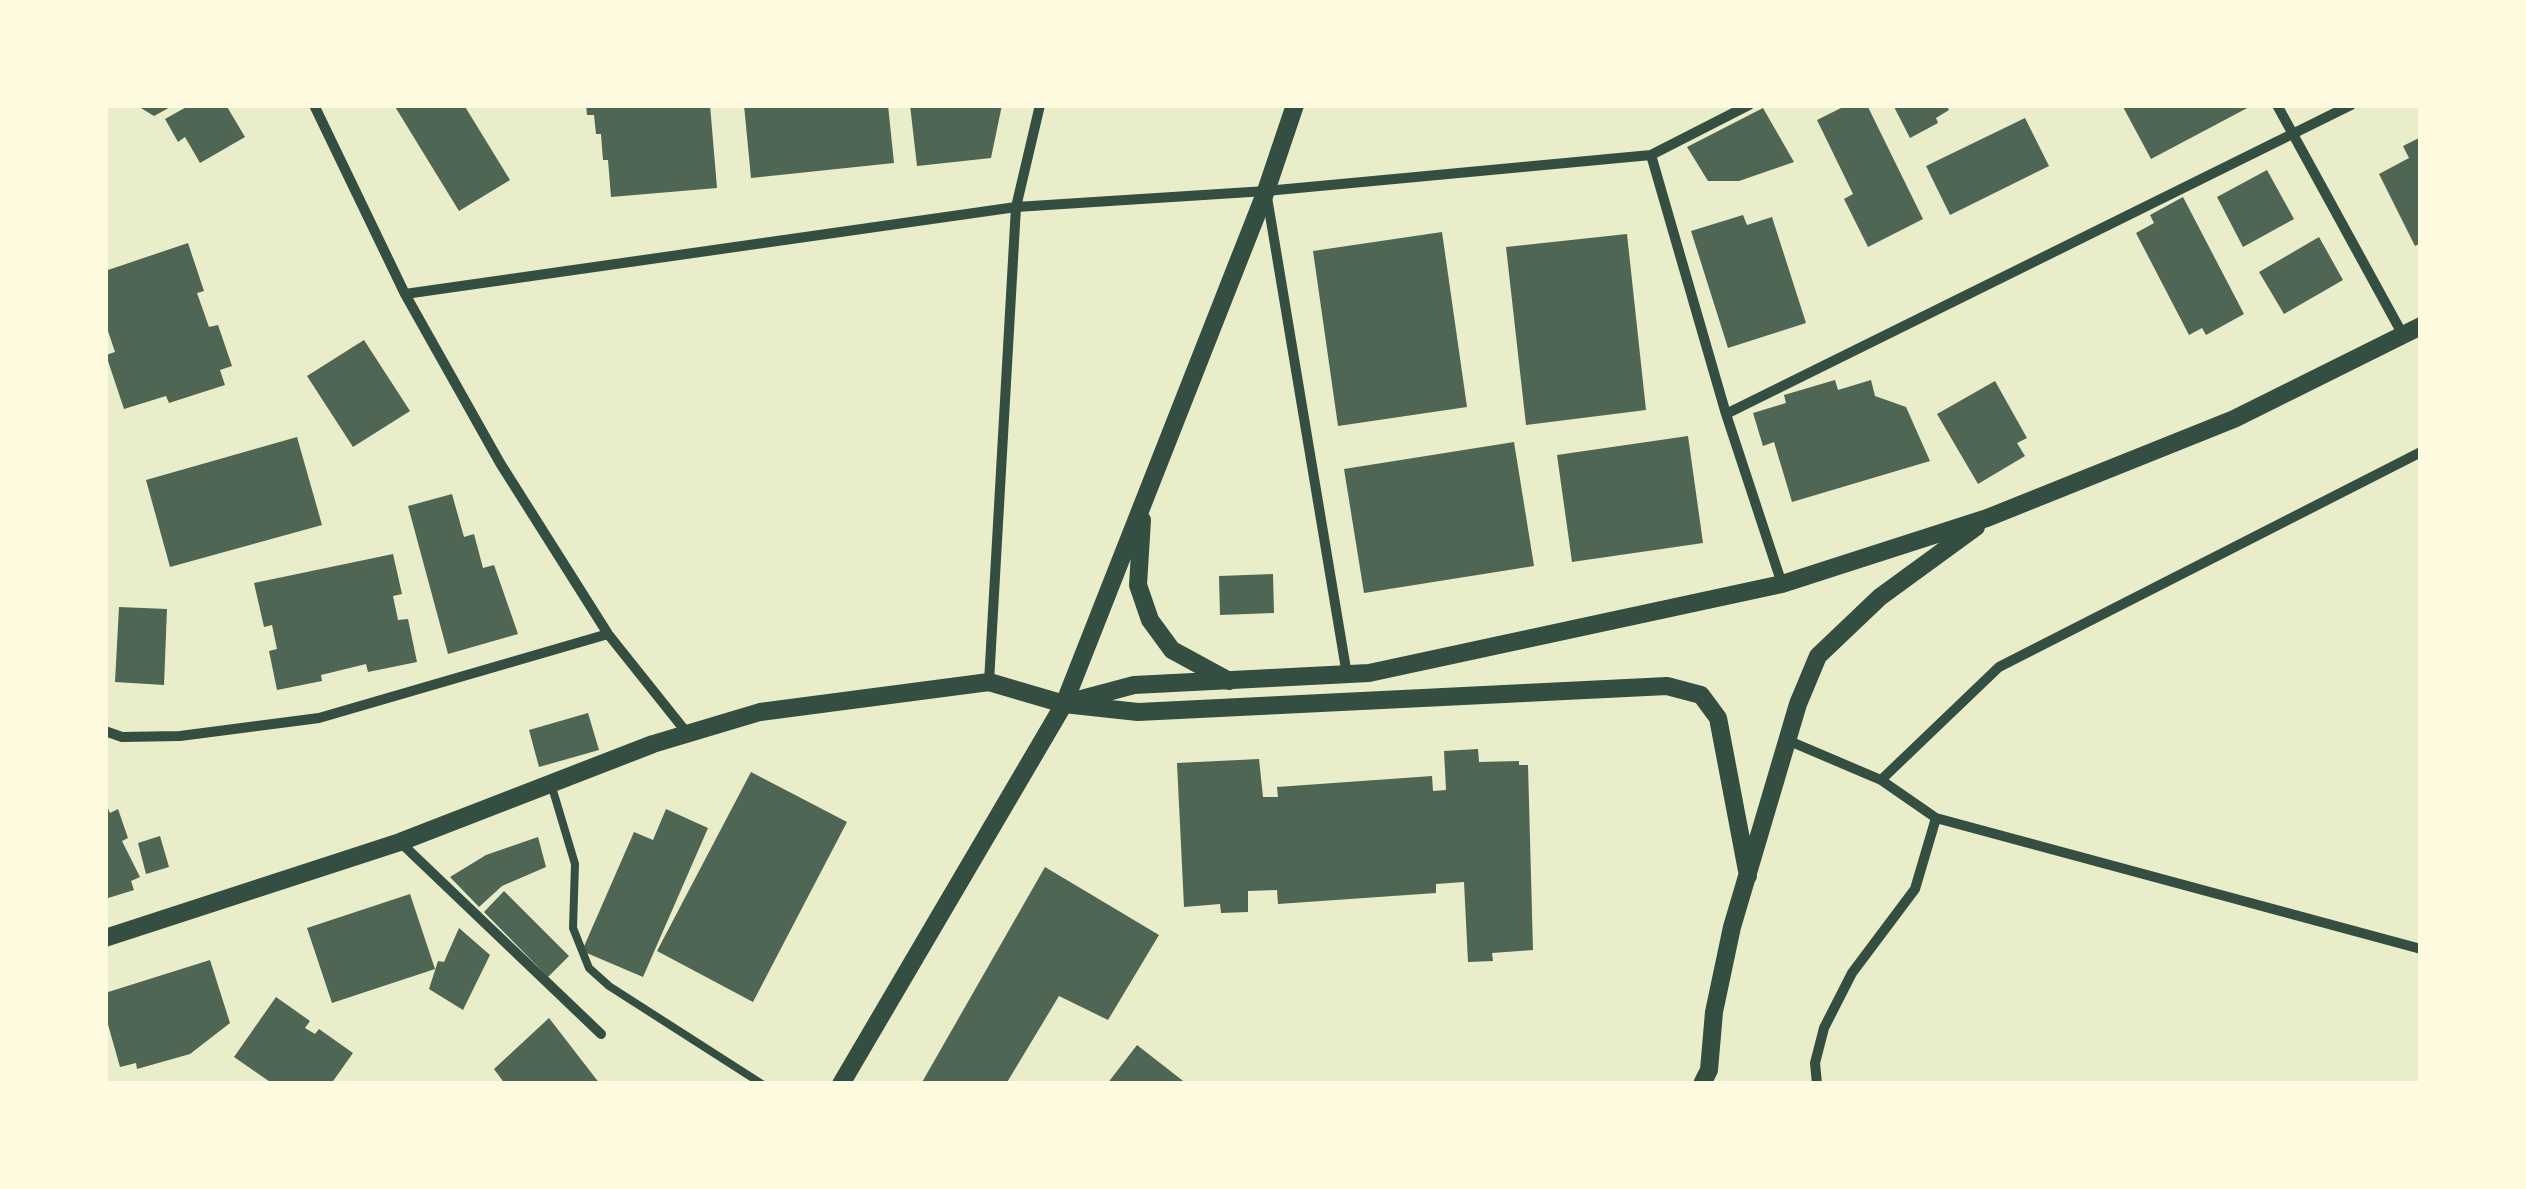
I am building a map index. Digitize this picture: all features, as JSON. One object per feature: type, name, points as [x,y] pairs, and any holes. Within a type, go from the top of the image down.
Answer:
[{"type":"street","points":[[314,105],[405,294],[500,463],[608,634],[687,734]]},
{"type":"street","points":[[989,682],[1016,207],[1040,105]]},
{"type":"street","points":[[841,1084],[1064,704],[1266,191],[1294,105]]},
{"type":"street","points":[[405,294],[1016,207],[1266,191],[1651,155],[1749,105]]},
{"type":"street","points":[[2277,105],[2402,335]]},
{"type":"street","points":[[1726,414],[2351,105]]},
{"type":"street","points":[[1651,155],[1726,414],[1782,584]]},
{"type":"street","points":[[1266,191],[1347,675]]},
{"type":"street","points":[[1064,704],[1134,685],[1347,675],[1782,584],[1987,518],[2234,419],[2421,326]]},
{"type":"street","points":[[1881,780],[1999,667],[2421,452]]},
{"type":"street","points":[[1144,502],[1138,586],[1150,620],[1172,650],[1234,683]]},
{"type":"street","points":[[1709,1079],[1714,1012],[1748,876],[1787,740],[1818,656],[1880,597],[1987,518]]},
{"type":"street","points":[[105,732],[122,736],[180,736],[320,718],[608,634]]},
{"type":"street","points":[[105,938],[400,842],[687,734],[760,712],[989,682],[1064,704],[1138,712],[1667,686],[1700,695],[1718,718],[1748,876]]},
{"type":"street","points":[[1787,740],[1881,780],[1936,818],[2421,949]]},
{"type":"street","points":[[1817,1084],[1814,1063],[1824,1028],[1852,973],[1915,888],[1936,818]]},
{"type":"street","points":[[400,842],[601,1034]]},
{"type":"lane","points":[[551,784],[574,864],[573,928],[589,968],[610,986],[762,1084]]},
{"type":"building","points":[[136,105],[174,105],[154,116]]},
{"type":"building","points":[[190,105],[226,105],[245,137],[200,163],[185,137],[178,142],[165,119]]},
{"type":"building","points":[[394,105],[464,105],[510,180],[459,211]]},
{"type":"building","points":[[586,105],[710,105],[717,188],[611,197],[601,134],[596,134],[594,115],[587,115]]},
{"type":"building","points":[[744,105],[888,105],[894,163],[751,178]]},
{"type":"building","points":[[910,105],[1002,105],[991,158],[917,166]]},
{"type":"building","points":[[1847,105],[1867,105],[1923,219],[1868,247],[1844,199],[1853,194],[1817,120]]},
{"type":"building","points":[[1893,105],[1946,105],[1949,110],[1936,118],[1938,123],[1910,138]]},
{"type":"building","points":[[2122,105],[2253,105],[2151,159]]},
{"type":"building","points":[[1763,108],[1794,162],[1739,181],[1708,181],[1687,147]]},
{"type":"building","points":[[2025,118],[2049,166],[1950,215],[1926,166]]},
{"type":"building","points":[[2421,137],[2421,243],[2415,246],[2379,174],[2409,158],[2403,146]]},
{"type":"building","points":[[2267,170],[2294,219],[2243,247],[2217,197]]},
{"type":"building","points":[[2183,197],[2244,314],[2206,335],[2202,328],[2189,335],[2136,233],[2154,223],[2150,215]]},
{"type":"building","points":[[1743,215],[1747,225],[1772,217],[1806,323],[1728,348],[1691,231]]},
{"type":"building","points":[[1442,232],[1467,407],[1338,426],[1313,251]]},
{"type":"building","points":[[1627,234],[1646,410],[1526,425],[1506,247]]},
{"type":"building","points":[[2319,237],[2343,280],[2284,314],[2259,272]]},
{"type":"building","points":[[188,243],[204,291],[197,293],[209,327],[218,325],[232,366],[220,370],[225,385],[169,403],[166,396],[124,409],[106,355],[115,352],[105,322],[105,271]]},
{"type":"building","points":[[364,340],[410,411],[353,447],[307,376]]},
{"type":"building","points":[[1835,380],[1838,390],[1871,380],[1875,396],[1906,407],[1930,461],[1792,502],[1774,442],[1763,446],[1753,413],[1786,403],[1784,395]]},
{"type":"building","points":[[1995,381],[2027,438],[2017,443],[2025,456],[1978,484],[1937,414]]},
{"type":"building","points":[[1688,436],[1703,543],[1572,562],[1557,455]]},
{"type":"building","points":[[297,437],[322,525],[170,567],[146,480]]},
{"type":"building","points":[[1514,442],[1534,566],[1364,593],[1344,469]]},
{"type":"building","points":[[452,494],[464,537],[474,534],[483,568],[494,565],[518,634],[448,654],[408,506]]},
{"type":"building","points":[[393,554],[402,594],[393,596],[398,620],[408,619],[417,662],[368,672],[366,664],[321,675],[322,681],[277,690],[269,651],[277,649],[272,625],[264,627],[254,583]]},
{"type":"building","points":[[1273,574],[1274,613],[1220,615],[1219,576]]},
{"type":"building","points":[[119,607],[167,609],[164,685],[115,682]]},
{"type":"building","points":[[588,713],[599,750],[539,767],[529,730]]},
{"type":"building","points":[[1478,749],[1479,762],[1519,761],[1519,765],[1528,765],[1533,950],[1492,953],[1493,961],[1468,962],[1464,882],[1436,884],[1436,893],[1278,904],[1277,890],[1248,891],[1248,912],[1221,913],[1220,904],[1184,907],[1177,763],[1259,759],[1263,797],[1278,797],[1277,787],[1432,776],[1433,791],[1446,790],[1444,751]]},
{"type":"building","points":[[751,772],[847,822],[753,1002],[657,951]]},
{"type":"building","points":[[105,802],[110,813],[118,809],[128,838],[122,841],[140,877],[131,881],[134,890],[105,899]]},
{"type":"building","points":[[666,809],[708,828],[643,977],[582,951],[634,832],[653,840]]},
{"type":"building","points":[[160,836],[169,867],[146,874],[138,843]]},
{"type":"building","points":[[538,837],[546,867],[502,886],[479,907],[450,877],[486,855]]},
{"type":"building","points":[[1045,867],[1159,935],[1108,1020],[1059,996],[1006,1084],[921,1084]]},
{"type":"building","points":[[504,891],[569,956],[548,977],[484,912]]},
{"type":"building","points":[[410,894],[435,969],[332,1003],[307,928]]},
{"type":"building","points":[[459,928],[490,955],[463,1010],[429,989],[438,961],[444,962]]},
{"type":"building","points":[[210,960],[230,1023],[190,1054],[137,1069],[136,1063],[120,1067],[105,1014],[105,993]]},
{"type":"building","points":[[276,997],[310,1021],[305,1028],[315,1034],[319,1029],[353,1053],[331,1084],[273,1084],[234,1057]]},
{"type":"building","points":[[549,1018],[600,1084],[505,1084],[494,1069]]},
{"type":"building","points":[[1137,1045],[1187,1084],[1107,1084]]}]
